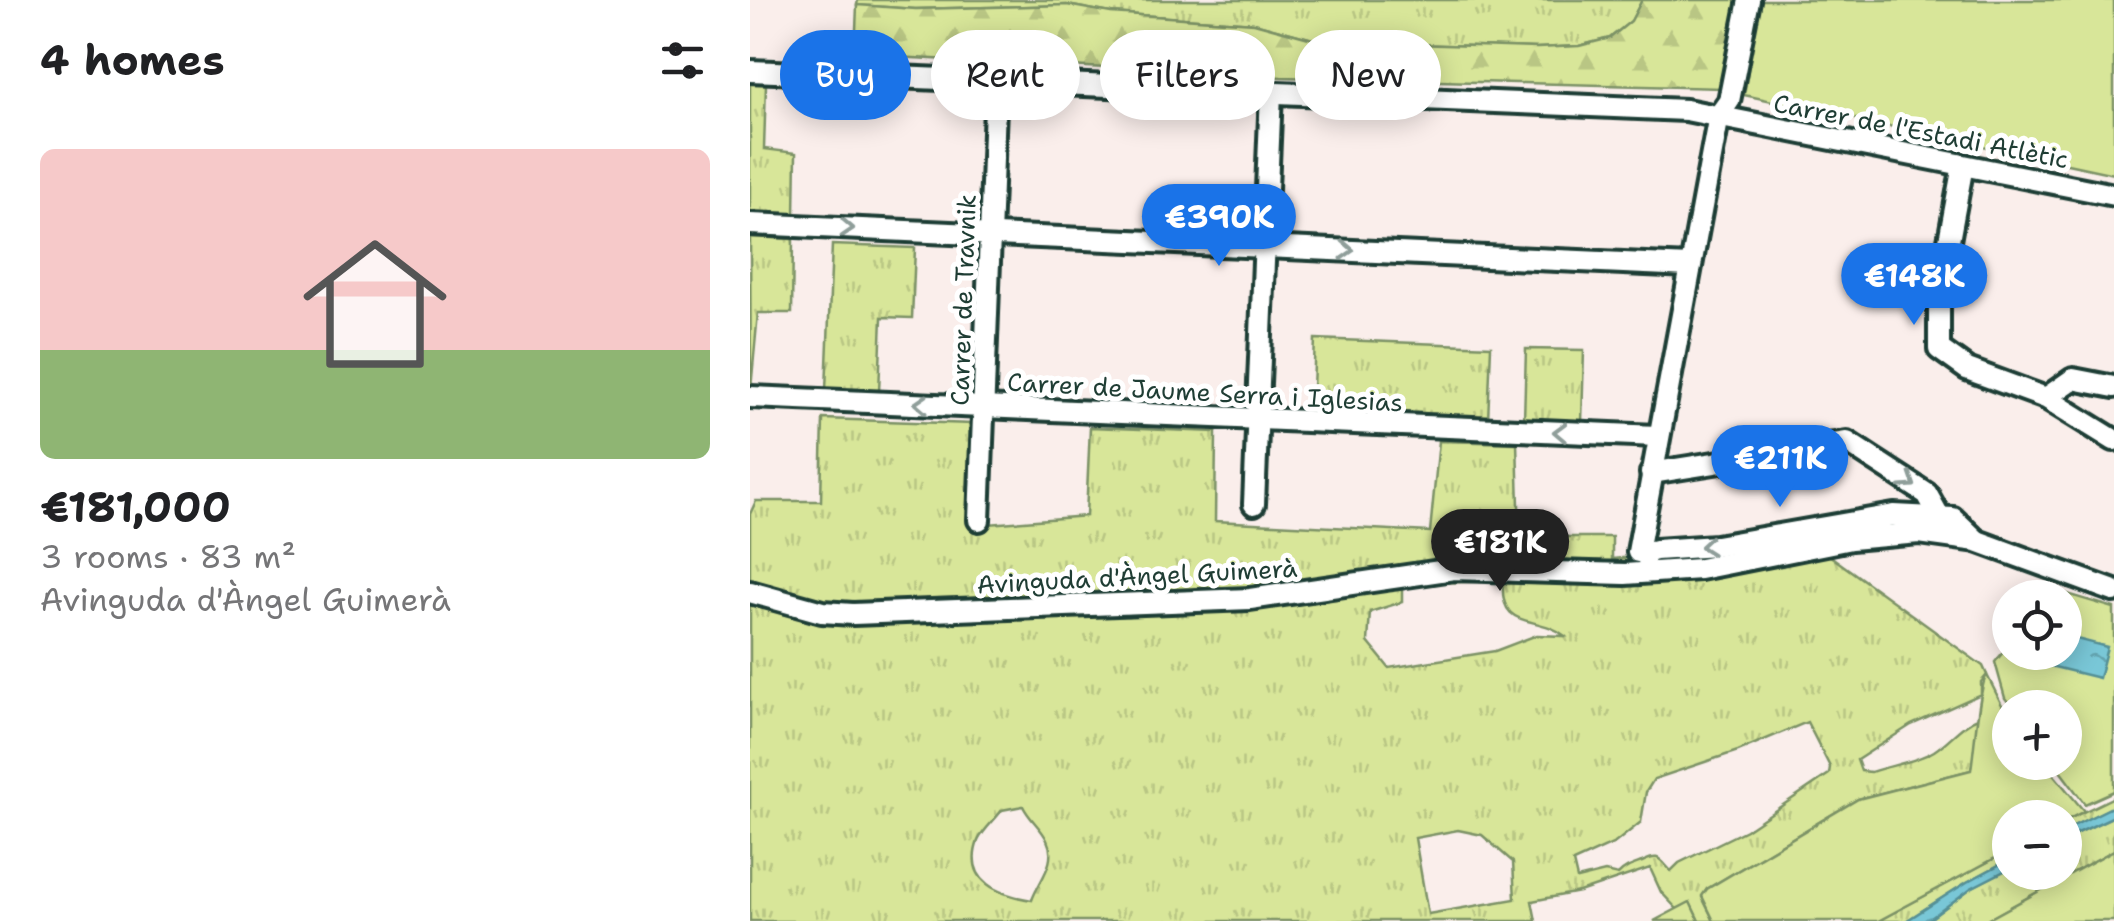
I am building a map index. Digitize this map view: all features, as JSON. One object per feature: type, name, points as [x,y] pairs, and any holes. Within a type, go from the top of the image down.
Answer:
[{"type":"street","points":[[1645,560],[1651,473],[1719,116],[1728,101],[1749,0]]},
{"type":"street","name":"Carrer de l'Estadi Atlètic","points":[[750,71],[931,79]]},
{"type":"street","name":"Carrer de l'Estadi Atlètic","points":[[1275,92],[1686,110],[2114,195]]},
{"type":"street","name":"Carrer de Travnik","points":[[979,520],[995,120]]},
{"type":"street","points":[[1254,504],[1270,120]]},
{"type":"street","points":[[1963,165],[1939,294],[1939,349],[1967,369],[2046,398],[2112,433]]},
{"type":"street","points":[[750,224],[1690,266]]},
{"type":"street","points":[[2046,398],[2073,380],[2114,386]]},
{"type":"street","name":"Carrer de Jaume Serra i Iglesias","points":[[750,396],[1658,436]]},
{"type":"street","points":[[1651,473],[1847,442],[1927,494],[1942,526]]},
{"type":"street","name":"Avinguda d'Àngel Guimerà","points":[[750,588],[882,615],[1250,599],[1454,569],[1626,574],[1645,560],[1700,569],[1851,539],[1942,526],[2114,591]]},
{"type":"green space","points":[[858,0],[1642,0],[1631,21],[1610,38],[1579,46],[1537,48],[1441,45],[1441,30],[1295,30],[1295,34],[1254,23],[1111,13],[1067,5],[915,9],[857,5]]},
{"type":"green space","points":[[1642,0],[1740,0],[1722,88],[1441,81],[1441,45],[1579,46],[1610,38],[1631,21]]},
{"type":"green space","points":[[1759,0],[2114,0],[2114,174],[1744,95]]},
{"type":"green space","points":[[857,5],[916,9],[1067,5],[1111,13],[1254,23],[1295,34],[1295,77],[1275,77],[1275,30],[1100,30],[1100,68],[1080,67],[1080,30],[931,30],[931,59],[911,58],[911,30],[856,30]]},
{"type":"green space","points":[[750,84],[766,84],[764,149],[796,153],[795,216],[750,214]]},
{"type":"green space","points":[[750,237],[793,239],[792,313],[758,313],[751,389]]},
{"type":"green space","points":[[832,245],[915,248],[912,318],[882,317],[879,392],[826,390]]},
{"type":"green space","points":[[1315,339],[1491,346],[1488,421],[1312,414]]},
{"type":"green space","points":[[1526,349],[1584,350],[1582,423],[1524,421]]},
{"type":"green space","points":[[823,419],[973,424],[969,522],[988,524],[1086,516],[1090,427],[1216,432],[1215,521],[1430,532],[1439,441],[1517,443],[1520,537],[1612,537],[1612,559],[1808,540],[1983,666],[1987,675],[1981,682],[1981,694],[1911,725],[1857,760],[1861,771],[1871,772],[1919,758],[1980,717],[1971,770],[1858,799],[1707,889],[1702,897],[1714,921],[1699,921],[1690,903],[1677,909],[1661,892],[1650,868],[1579,892],[1532,901],[1536,921],[750,921],[750,514],[756,501],[821,501]],"holes":[[[1503,581],[1503,597],[1513,615],[1565,636],[1537,635],[1495,651],[1389,668],[1368,642],[1370,612],[1402,602],[1402,588]],[[1807,722],[1830,767],[1829,774],[1746,830],[1679,863],[1671,871],[1655,858],[1618,875],[1605,872],[1577,879],[1573,862],[1615,843],[1641,822],[1646,792],[1654,779],[1738,751]],[[1023,806],[1050,848],[1049,863],[1032,900],[997,890],[987,884],[976,867],[978,841],[1002,810]],[[1458,830],[1482,835],[1513,862],[1515,899],[1428,914],[1415,838]]]},
{"type":"green space","points":[[2082,598],[2114,608],[2114,791],[2085,804],[2067,780],[2082,780],[2082,690],[2003,690],[1997,670],[2082,670]]},
{"type":"green space","points":[[1987,675],[1994,690],[1992,780],[2058,780],[2075,800],[1992,800],[1992,860],[1878,921],[1714,921],[1702,896],[1707,889],[1858,799],[1971,770]]},
{"type":"green space","points":[[2114,797],[2114,806],[2082,822],[2082,813]]},
{"type":"green space","points":[[2114,816],[2114,850],[2082,868],[2082,831]]},
{"type":"green space","points":[[2114,850],[2114,921],[1985,921],[2041,890],[2082,890],[2082,868]]},
{"type":"green space","points":[[1992,860],[1992,869],[1906,921],[1878,921]]},
{"type":"green space","points":[[1992,877],[1992,890],[2041,890],[1985,921],[1927,921]]},
{"type":"green space","points":[[1690,902],[1699,921],[1654,921]]},
{"type":"water","points":[[2082,640],[2107,647],[2099,678],[2066,670],[2082,670]]},
{"type":"water","points":[[2114,806],[2114,816],[2082,831],[2082,822]]},
{"type":"water","points":[[1992,869],[1992,877],[1927,921],[1906,921]]}]
